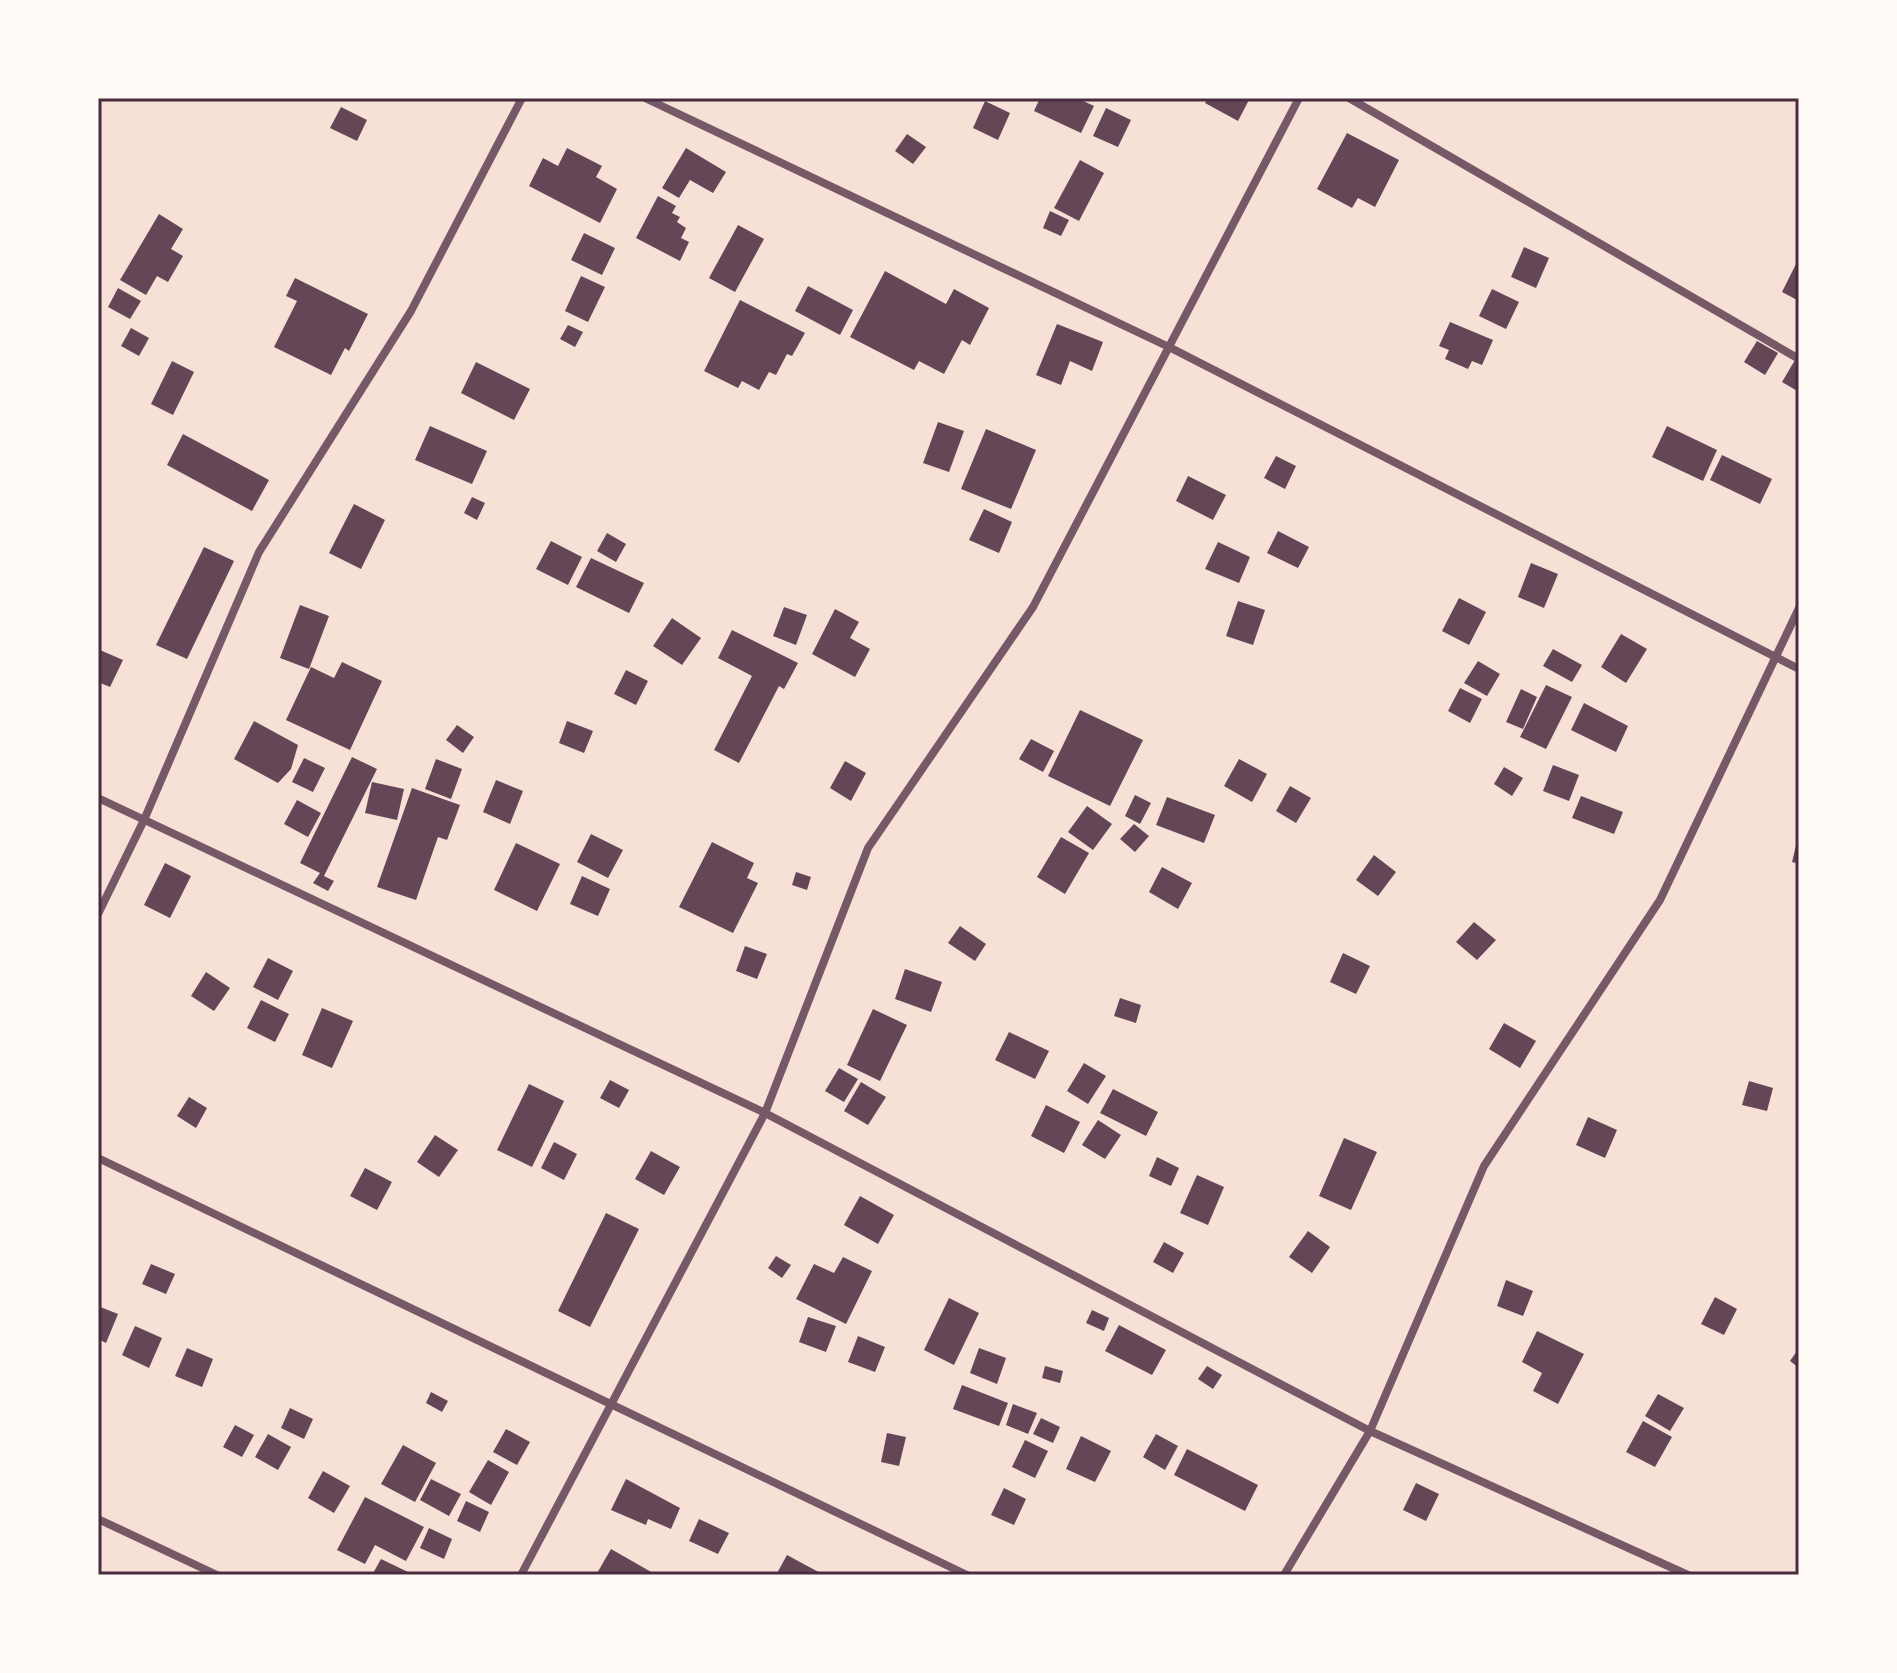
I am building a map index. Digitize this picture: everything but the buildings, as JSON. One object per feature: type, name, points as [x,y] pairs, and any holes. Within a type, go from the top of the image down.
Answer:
[{"type":"street","points":[[98,914],[144,820],[259,552],[411,311],[522,98]]},
{"type":"street","points":[[645,98],[1169,347],[1799,669]]},
{"type":"street","points":[[521,1575],[765,1113],[868,848],[1033,607],[1299,98]]},
{"type":"street","points":[[1349,98],[1799,359]]},
{"type":"street","points":[[1284,1575],[1370,1431],[1484,1166],[1660,900],[1799,608]]},
{"type":"street","points":[[98,798],[765,1113],[1370,1431],[1688,1575]]},
{"type":"street","points":[[98,1158],[967,1575]]},
{"type":"street","points":[[98,1519],[217,1575]]}]
